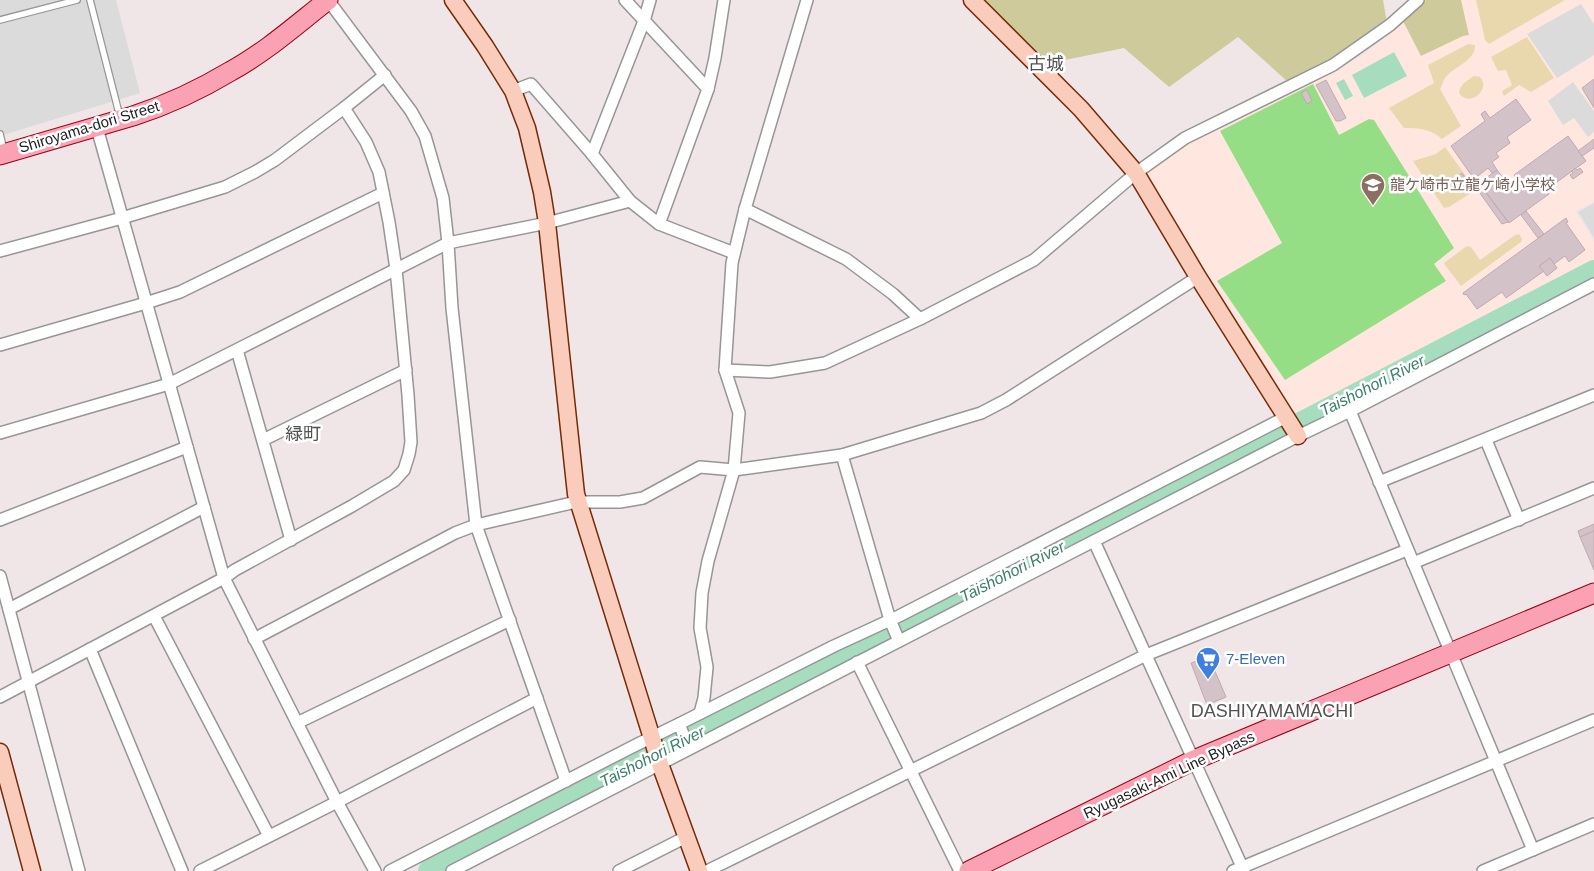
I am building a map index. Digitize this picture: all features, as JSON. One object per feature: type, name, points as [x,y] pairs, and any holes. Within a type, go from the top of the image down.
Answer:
[{"type":"main road","name":"Shiroyama-dori Street","points":[[2,154],[151,111],[232,71],[268,47],[328,0]]},
{"type":"main road","name":"Ryugasaki-Ami Line Bypass","points":[[969,871],[1194,760],[1594,593]]},
{"type":"street","points":[[328,0],[385,75],[425,136],[442,198],[448,243],[452,308],[476,524],[566,781]]},
{"type":"street","points":[[453,0],[485,46],[512,91],[527,128],[547,223],[576,494],[660,764],[699,871]]},
{"type":"street","points":[[625,0],[708,89]]},
{"type":"street","points":[[592,154],[644,21],[650,0]]},
{"type":"street","points":[[659,224],[708,89],[724,0]]},
{"type":"street","points":[[700,713],[704,698],[706,667],[700,628],[702,592],[708,561],[734,470],[739,413],[725,370],[732,263],[745,209],[806,0]]},
{"type":"street","points":[[972,0],[1080,109],[1136,173],[1198,277],[1298,436]]},
{"type":"street","points":[[725,370],[770,372],[825,363],[920,319],[1034,260],[1136,173],[1185,138],[1333,65],[1390,25],[1418,0]]},
{"type":"street","points":[[0,251],[122,218],[225,187],[275,160],[385,75]]},
{"type":"street","points":[[512,91],[531,84],[630,201],[659,224],[734,253]]},
{"type":"street","points":[[0,697],[224,578],[394,481],[404,470],[409,454],[410,442],[406,370],[396,270],[379,172],[366,142],[344,108]]},
{"type":"street","points":[[97,128],[224,578],[337,802],[375,871]]},
{"type":"street","points":[[0,345],[180,292],[383,193]]},
{"type":"street","points":[[0,433],[169,384],[448,243],[547,223],[630,201]]},
{"type":"street","points":[[745,209],[846,259],[893,294],[920,319]]},
{"type":"street","points":[[254,639],[455,533],[476,524],[578,502],[620,502],[643,498],[700,467],[734,470],[842,455],[981,413],[1006,400],[1198,277]]},
{"type":"street","points":[[452,871],[898,639],[1350,411],[1594,284]]},
{"type":"street","points":[[238,350],[291,540]]},
{"type":"street","points":[[263,440],[406,370]]},
{"type":"street","points":[[1379,482],[1594,395]]},
{"type":"street","points":[[1350,411],[1533,850]]},
{"type":"street","points":[[395,870],[652,737],[680,726],[700,713],[834,646],[890,622],[1286,416]]},
{"type":"street","points":[[1486,440],[1519,520]]},
{"type":"street","points":[[0,520],[187,446]]},
{"type":"street","points":[[842,455],[890,622],[898,639]]},
{"type":"street","points":[[1413,563],[1594,488]]},
{"type":"street","points":[[9,609],[204,507]]},
{"type":"street","points":[[1094,541],[1194,760],[1240,870],[1594,720]]},
{"type":"street","points":[[707,871],[1146,655],[1407,550]]},
{"type":"street","points":[[0,576],[79,871]]},
{"type":"street","points":[[154,616],[269,836]]},
{"type":"street","points":[[297,723],[510,620]]},
{"type":"street","points":[[90,650],[182,871]]},
{"type":"street","points":[[856,662],[960,871]]},
{"type":"street","points":[[200,871],[537,698]]},
{"type":"street","points":[[680,726],[689,748]]},
{"type":"street","points":[[0,752],[32,871]]},
{"type":"street","points":[[1483,871],[1594,824]]},
{"type":"street","points":[[619,871],[686,837]]},
{"type":"lane","points":[[0,20],[77,0]]},
{"type":"lane","points":[[90,0],[94,9],[121,120]]},
{"type":"lane","points":[[0,134],[2,154]]},
{"type":"shaded area","points":[[0,0],[116,0],[140,93],[0,136]]},
{"type":"shaded area","points":[[981,0],[1383,0],[1387,23],[1326,65],[1288,82],[1238,37],[1169,87],[1124,48],[1050,63]]},
{"type":"shaded area","name":"龍ケ崎市立龍ケ崎小学校","points":[[1426,0],[1594,0],[1594,201],[1575,211],[1594,242],[1594,261],[1486,321],[1296,415],[1268,381],[1145,173],[1189,143],[1361,57]]},
{"type":"shaded area","points":[[1426,0],[1461,0],[1469,35],[1421,56],[1403,21]]},
{"type":"shaded area","points":[[1476,0],[1565,0],[1489,44],[1485,40]]},
{"type":"shaded area","points":[[1581,4],[1594,24],[1594,55],[1557,78],[1527,34]]},
{"type":"shaded area","points":[[1527,37],[1554,78],[1531,92],[1519,85],[1504,96],[1502,91],[1512,85],[1506,70],[1498,71],[1491,57]]},
{"type":"shaded area","points":[[1468,44],[1475,45],[1472,55],[1445,78],[1440,89],[1461,126],[1442,139],[1434,133],[1425,130],[1404,128],[1389,108],[1434,83],[1428,65]]},
{"type":"shaded area","points":[[1394,52],[1407,76],[1364,98],[1352,75]]},
{"type":"shaded area","points":[[1474,76],[1480,77],[1483,87],[1477,96],[1468,99],[1459,93],[1464,83]]},
{"type":"shaded area","points":[[1344,79],[1353,96],[1345,100],[1336,83]]},
{"type":"shaded area","points":[[1573,82],[1594,111],[1594,132],[1588,137],[1574,118],[1563,125],[1548,101]]},
{"type":"shaded area","points":[[1445,147],[1476,190],[1449,207],[1444,208],[1413,161],[1436,154]]},
{"type":"shaded area","points":[[1594,203],[1594,238],[1578,212]]},
{"type":"shaded area","points":[[1519,234],[1522,239],[1521,242],[1461,286],[1444,263],[1467,246],[1471,247],[1480,260]]},
{"type":"green space","points":[[1313,84],[1339,135],[1369,119],[1374,120],[1454,248],[1434,264],[1446,281],[1285,380],[1217,281],[1282,243],[1220,131]]},
{"type":"building","points":[[1594,79],[1594,108],[1582,88]]},
{"type":"building","points":[[1326,80],[1346,118],[1340,121],[1336,121],[1316,85]]},
{"type":"building","points":[[1307,90],[1312,101],[1307,104],[1301,93]]},
{"type":"building","points":[[1516,99],[1531,120],[1507,137],[1510,143],[1496,153],[1499,157],[1492,162],[1497,170],[1492,173],[1488,168],[1474,179],[1451,146],[1485,121],[1481,114],[1485,111],[1490,118]]},
{"type":"building","points":[[1568,136],[1586,161],[1546,190],[1549,194],[1509,223],[1479,183],[1497,170],[1508,184],[1516,178],[1514,175]]},
{"type":"building","points":[[1594,139],[1594,148],[1582,156],[1578,151]]},
{"type":"building","points":[[1575,168],[1577,170],[1580,168],[1583,172],[1573,179],[1570,175]]},
{"type":"building","points":[[1462,173],[1471,187],[1463,193],[1454,179]]},
{"type":"building","points":[[1480,185],[1508,222],[1502,224],[1477,189]]},
{"type":"building","points":[[1526,211],[1544,234],[1538,238],[1521,215]]},
{"type":"building","points":[[1566,218],[1568,222],[1566,223],[1585,250],[1569,262],[1565,256],[1554,264],[1550,258],[1539,266],[1544,271],[1506,298],[1502,292],[1477,309],[1466,294],[1464,295],[1463,293]]},
{"type":"building","points":[[1550,258],[1557,268],[1547,276],[1539,266]]},
{"type":"building","points":[[1594,524],[1594,531],[1580,537],[1578,531]]},
{"type":"building","points":[[1594,531],[1594,570],[1580,537]]},
{"type":"building","name":"7-Eleven","points":[[1209,657],[1226,697],[1207,705],[1191,663]]},
{"type":"waterway","name":"Taishohori River","points":[[429,871],[1594,271]]},
{"type":"place","name":"龍ケ崎市立龍ケ崎小学校","points":[[1373,206]]},
{"type":"place","name":"7-Eleven","points":[[1208,680]]},
{"type":"district","name":"古城","points":[[1046,64]]},
{"type":"district","name":"緑町","points":[[303,434]]},
{"type":"district","name":"DASHIYAMAMACHI","points":[[1272,711]]}]
